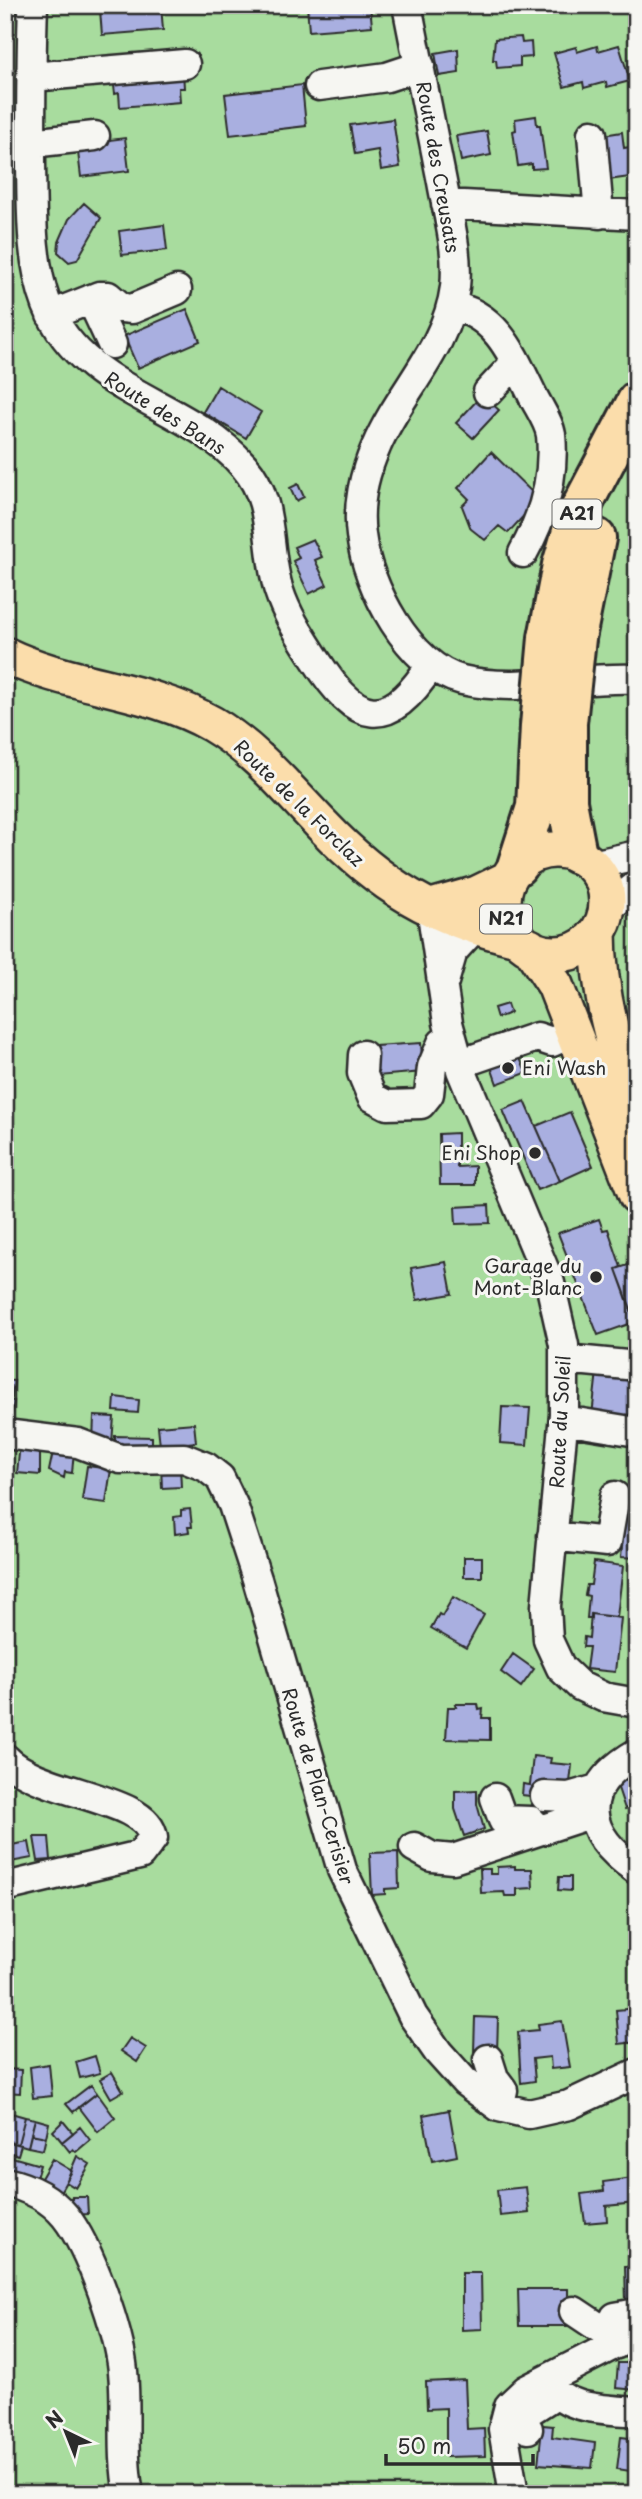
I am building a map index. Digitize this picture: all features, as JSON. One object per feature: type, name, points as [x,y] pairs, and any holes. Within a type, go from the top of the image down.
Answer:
[{"type":"highway","name":"A21","points":[[512,873],[536,807],[553,724],[562,638],[588,568],[620,446],[637,401]]},
{"type":"highway","name":"A21","points":[[553,724],[567,810],[584,860]]},
{"type":"main road","name":"Route de la Forclaz","points":[[5,655],[84,683],[161,703],[212,724],[268,769],[362,864],[400,892],[453,920],[523,942]]},
{"type":"main road","points":[[430,907],[477,894],[542,852],[560,850],[584,860],[605,885],[599,984],[605,1015],[637,1118]]},
{"type":"main road","name":"N21","points":[[512,873],[503,906],[506,922],[555,985],[637,1196]]},
{"type":"main road","name":"N21","points":[[523,942],[550,954],[567,953],[584,946],[603,920]]},
{"type":"street","name":"Route des Bans","points":[[33,5],[31,143],[34,253],[51,315],[68,340],[100,373],[214,440],[246,467],[265,502],[278,589],[291,621],[348,703],[362,711],[398,705],[409,696],[431,666]]},
{"type":"street","name":"Route des Creusats","points":[[407,5],[455,257],[451,306],[439,340],[376,446],[365,478],[360,517],[364,552],[384,603],[405,638],[431,666],[464,680],[496,683],[600,677],[637,679]]},
{"type":"street","points":[[31,77],[185,64]]},
{"type":"street","points":[[319,86],[387,78],[420,66]]},
{"type":"street","points":[[592,134],[599,214]]},
{"type":"street","points":[[31,143],[95,136]]},
{"type":"street","points":[[446,204],[637,215]]},
{"type":"street","points":[[51,315],[91,299],[108,296],[127,309],[177,290]]},
{"type":"street","points":[[91,299],[112,344]]},
{"type":"street","points":[[451,306],[464,309],[494,327],[516,362],[551,432],[551,461],[546,498],[537,527],[523,553]]},
{"type":"street","points":[[488,392],[516,362]]},
{"type":"street","points":[[584,860],[637,855]]},
{"type":"street","points":[[603,920],[637,885]]},
{"type":"street","name":"Route du Soleil","points":[[430,907],[455,1052],[550,1283],[561,1325],[565,1360],[564,1420],[545,1623],[554,1656],[561,1668],[580,1686],[603,1697],[637,1703]]},
{"type":"street","name":"Route du Soleil","points":[[444,982],[453,951],[474,928]]},
{"type":"street","points":[[363,1055],[362,1073],[372,1097],[387,1105],[421,1104],[429,1094],[432,1067],[442,1043],[455,1052],[537,1037],[552,1042],[574,1032]]},
{"type":"street","points":[[565,1360],[637,1367]]},
{"type":"street","points":[[564,1420],[637,1432]]},
{"type":"street","name":"Route de Plan-Cerisier","points":[[5,1434],[79,1443],[120,1459],[193,1460],[220,1478],[233,1505],[334,1846],[351,1892],[426,2036],[464,2082],[499,2107],[529,2114],[552,2110],[637,2073]]},
{"type":"street","points":[[552,1536],[607,1542],[615,1496]]},
{"type":"street","points":[[637,1752],[610,1771],[595,1801],[594,1824],[607,1845],[637,1870]]},
{"type":"street","points":[[5,1758],[34,1780],[134,1813],[149,1825],[153,1838],[140,1855],[5,1887]]},
{"type":"street","points":[[545,1796],[595,1801]]},
{"type":"street","points":[[495,1798],[503,1820],[531,1821],[540,1830]]},
{"type":"street","points":[[414,1847],[432,1857],[453,1859],[540,1830],[595,1801]]},
{"type":"street","points":[[488,2059],[494,2078],[503,2090],[499,2107]]},
{"type":"street","points":[[5,2182],[38,2194],[65,2216],[80,2240],[95,2276],[112,2323],[123,2368],[122,2444],[127,2493]]},
{"type":"street","points":[[574,2311],[610,2336],[626,2327]]},
{"type":"street","points":[[528,2429],[523,2423],[527,2413],[552,2386],[626,2327]]},
{"type":"street","points":[[552,2386],[575,2404],[637,2412]]},
{"type":"street","points":[[514,2494],[504,2443],[506,2413],[519,2394],[552,2386]]},
{"type":"green space","points":[[5,5],[637,5],[637,2494],[5,2494]]},
{"type":"building","points":[[161,5],[163,30],[102,35],[100,10]]},
{"type":"building","points":[[307,5],[370,5],[372,26],[309,31]]},
{"type":"building","points":[[521,37],[522,43],[531,42],[532,57],[520,58],[520,66],[497,68],[496,60],[493,60],[495,39]]},
{"type":"building","points":[[619,45],[630,81],[607,87],[606,82],[584,88],[583,82],[564,87],[554,53],[576,47],[577,52],[597,46],[598,51]]},
{"type":"building","points":[[458,49],[459,73],[439,76],[435,53]]},
{"type":"building","points":[[183,71],[184,88],[179,88],[180,102],[120,107],[119,93],[115,94],[113,77]]},
{"type":"building","points":[[302,85],[306,126],[230,135],[225,94]]},
{"type":"building","points":[[536,116],[537,125],[540,125],[546,168],[532,169],[532,164],[518,166],[513,131],[516,130],[515,119]]},
{"type":"building","points":[[393,119],[400,167],[381,170],[378,150],[355,154],[350,125]]},
{"type":"building","points":[[487,131],[491,155],[461,161],[456,136]]},
{"type":"building","points":[[622,132],[624,148],[635,146],[637,176],[608,180],[603,135]]},
{"type":"building","points":[[125,138],[129,171],[81,177],[77,144]]},
{"type":"building","points":[[84,203],[101,218],[77,260],[69,262],[58,252],[59,242],[69,219]]},
{"type":"building","points":[[164,225],[167,250],[122,255],[119,231]]},
{"type":"building","points":[[187,309],[200,341],[138,368],[124,336]]},
{"type":"building","points":[[218,386],[261,412],[246,438],[203,412]]},
{"type":"building","points":[[482,395],[499,410],[473,438],[456,423]]},
{"type":"building","points":[[491,452],[539,499],[508,533],[499,526],[485,540],[471,529],[462,506],[469,499],[458,488]]},
{"type":"building","points":[[298,484],[304,497],[296,501],[290,488]]},
{"type":"building","points":[[313,539],[322,557],[315,560],[327,585],[309,594],[293,561],[299,558],[294,547]]},
{"type":"building","points":[[507,1004],[510,1013],[497,1018],[494,1008]]},
{"type":"building","points":[[421,1043],[423,1072],[377,1076],[375,1046]]},
{"type":"building","name":"Eni Wash","points":[[520,1058],[526,1073],[497,1084],[490,1064],[502,1059],[504,1064]]},
{"type":"building","name":"Eni Shop","points":[[525,1101],[560,1181],[537,1190],[503,1110]]},
{"type":"building","points":[[570,1112],[593,1166],[560,1181],[536,1126]]},
{"type":"building","points":[[457,1133],[457,1167],[475,1166],[475,1185],[440,1185],[439,1134]]},
{"type":"building","points":[[489,1205],[490,1223],[456,1224],[455,1207]]},
{"type":"building","name":"Garage du Mont-Blanc","points":[[599,1219],[603,1230],[608,1229],[621,1267],[616,1269],[635,1322],[598,1335],[558,1233]]},
{"type":"building","points":[[446,1262],[452,1294],[417,1300],[411,1268]]},
{"type":"building","points":[[637,1262],[637,1325],[616,1269]]},
{"type":"building","points":[[597,1371],[637,1377],[637,1422],[592,1416]]},
{"type":"building","points":[[5,1380],[14,1381],[12,1398],[5,1397]]},
{"type":"building","points":[[115,1397],[139,1400],[138,1413],[114,1411]]},
{"type":"building","points":[[5,1400],[14,1401],[10,1430],[5,1429]]},
{"type":"building","points":[[502,1407],[530,1408],[527,1445],[500,1443]]},
{"type":"building","points":[[94,1416],[114,1417],[112,1443],[93,1442]]},
{"type":"building","points":[[194,1423],[196,1442],[160,1446],[158,1426]]},
{"type":"building","points":[[115,1436],[152,1437],[152,1451],[115,1450]]},
{"type":"building","points":[[20,1444],[40,1446],[40,1475],[17,1473]]},
{"type":"building","points":[[54,1447],[74,1451],[72,1473],[65,1472],[64,1478],[49,1471]]},
{"type":"building","points":[[87,1466],[111,1469],[106,1503],[82,1500]]},
{"type":"building","points":[[161,1466],[180,1466],[181,1487],[162,1488]]},
{"type":"building","points":[[627,1495],[637,1496],[637,1558],[621,1557]]},
{"type":"building","points":[[190,1509],[192,1527],[188,1527],[189,1532],[175,1534],[174,1517],[181,1516],[181,1510]]},
{"type":"building","points":[[464,1557],[482,1557],[482,1577],[464,1577]]},
{"type":"building","points":[[594,1562],[623,1566],[617,1617],[591,1614],[591,1618],[587,1618],[589,1596],[585,1595],[587,1585],[591,1585]]},
{"type":"building","points":[[453,1597],[484,1615],[466,1648],[431,1628]]},
{"type":"building","points":[[591,1614],[621,1618],[615,1672],[586,1669],[589,1647],[583,1647],[584,1637],[589,1638]]},
{"type":"building","points":[[513,1654],[534,1669],[521,1687],[501,1672]]},
{"type":"building","points":[[455,1704],[478,1704],[479,1710],[483,1709],[482,1718],[490,1718],[490,1740],[446,1739],[448,1707],[456,1707]]},
{"type":"building","points":[[533,1756],[551,1758],[550,1763],[572,1765],[569,1791],[540,1797],[522,1795],[523,1784],[530,1785]]},
{"type":"building","points":[[637,1772],[637,1806],[625,1809],[615,1779]]},
{"type":"building","points":[[477,1790],[477,1804],[484,1829],[464,1836],[455,1809],[455,1791]]},
{"type":"building","points":[[34,1837],[49,1837],[51,1860],[38,1861]]},
{"type":"building","points":[[29,1842],[32,1858],[5,1863],[5,1846]]},
{"type":"building","points":[[398,1852],[399,1888],[385,1889],[385,1894],[372,1895],[370,1853]]},
{"type":"building","points":[[515,1866],[515,1869],[532,1869],[533,1888],[517,1889],[517,1896],[505,1896],[504,1892],[481,1893],[480,1869],[490,1869],[490,1874],[497,1874],[497,1867]]},
{"type":"building","points":[[559,1877],[571,1877],[571,1891],[558,1890]]},
{"type":"building","points":[[637,2008],[637,2042],[619,2044],[616,2010]]},
{"type":"building","points":[[475,2017],[498,2018],[497,2053],[474,2052]]},
{"type":"building","points":[[562,2021],[570,2067],[551,2069],[550,2057],[533,2059],[535,2081],[521,2083],[518,2032],[539,2030],[538,2024]]},
{"type":"building","points":[[130,2038],[146,2048],[137,2062],[121,2051]]},
{"type":"building","points":[[95,2056],[100,2073],[80,2078],[76,2062]]},
{"type":"building","points":[[49,2064],[52,2096],[33,2098],[30,2067]]},
{"type":"building","points":[[5,2069],[21,2070],[20,2093],[5,2092]]},
{"type":"building","points":[[112,2072],[123,2091],[111,2098],[100,2079]]},
{"type":"building","points":[[91,2085],[97,2093],[73,2112],[66,2104]]},
{"type":"building","points":[[97,2093],[115,2118],[98,2132],[79,2107]]},
{"type":"building","points":[[449,2110],[457,2156],[432,2161],[423,2115]]},
{"type":"building","points":[[11,2113],[25,2117],[18,2144],[5,2141]]},
{"type":"building","points":[[25,2117],[35,2119],[28,2147],[18,2144]]},
{"type":"building","points":[[35,2119],[49,2123],[46,2137],[31,2134]]},
{"type":"building","points":[[63,2121],[73,2133],[62,2142],[53,2131]]},
{"type":"building","points":[[80,2127],[90,2140],[76,2152],[73,2149],[70,2152],[62,2142]]},
{"type":"building","points":[[31,2134],[46,2137],[43,2150],[28,2147]]},
{"type":"building","points":[[5,2141],[21,2145],[18,2155],[5,2151]]},
{"type":"building","points":[[5,2155],[40,2165],[35,2181],[5,2173]]},
{"type":"building","points":[[77,2156],[90,2164],[76,2188],[66,2182]]},
{"type":"building","points":[[52,2159],[72,2171],[60,2192],[40,2180]]},
{"type":"building","points":[[634,2178],[636,2203],[606,2206],[607,2221],[585,2223],[581,2194],[604,2191],[603,2182]]},
{"type":"building","points":[[526,2187],[529,2213],[500,2216],[497,2190]]},
{"type":"building","points":[[72,2197],[87,2197],[88,2214],[73,2215]]},
{"type":"building","points":[[625,2266],[637,2266],[637,2303],[626,2303]]},
{"type":"building","points":[[462,2273],[481,2273],[482,2329],[462,2330]]},
{"type":"building","points":[[518,2289],[568,2289],[568,2326],[519,2326]]},
{"type":"building","points":[[618,2363],[637,2363],[637,2390],[616,2388]]},
{"type":"building","points":[[465,2380],[467,2429],[484,2428],[485,2456],[446,2457],[446,2408],[427,2409],[426,2382]]},
{"type":"building","points":[[532,2424],[553,2426],[552,2437],[595,2443],[592,2468],[538,2464],[541,2438],[530,2437]]},
{"type":"building","points":[[621,2437],[637,2439],[637,2472],[617,2469]]},
{"type":"place","name":"Eni Wash","points":[[508,1068]]},
{"type":"place","name":"Eni Shop","points":[[535,1153]]},
{"type":"place","name":"Garage du Mont-Blanc","points":[[596,1277]]}]
